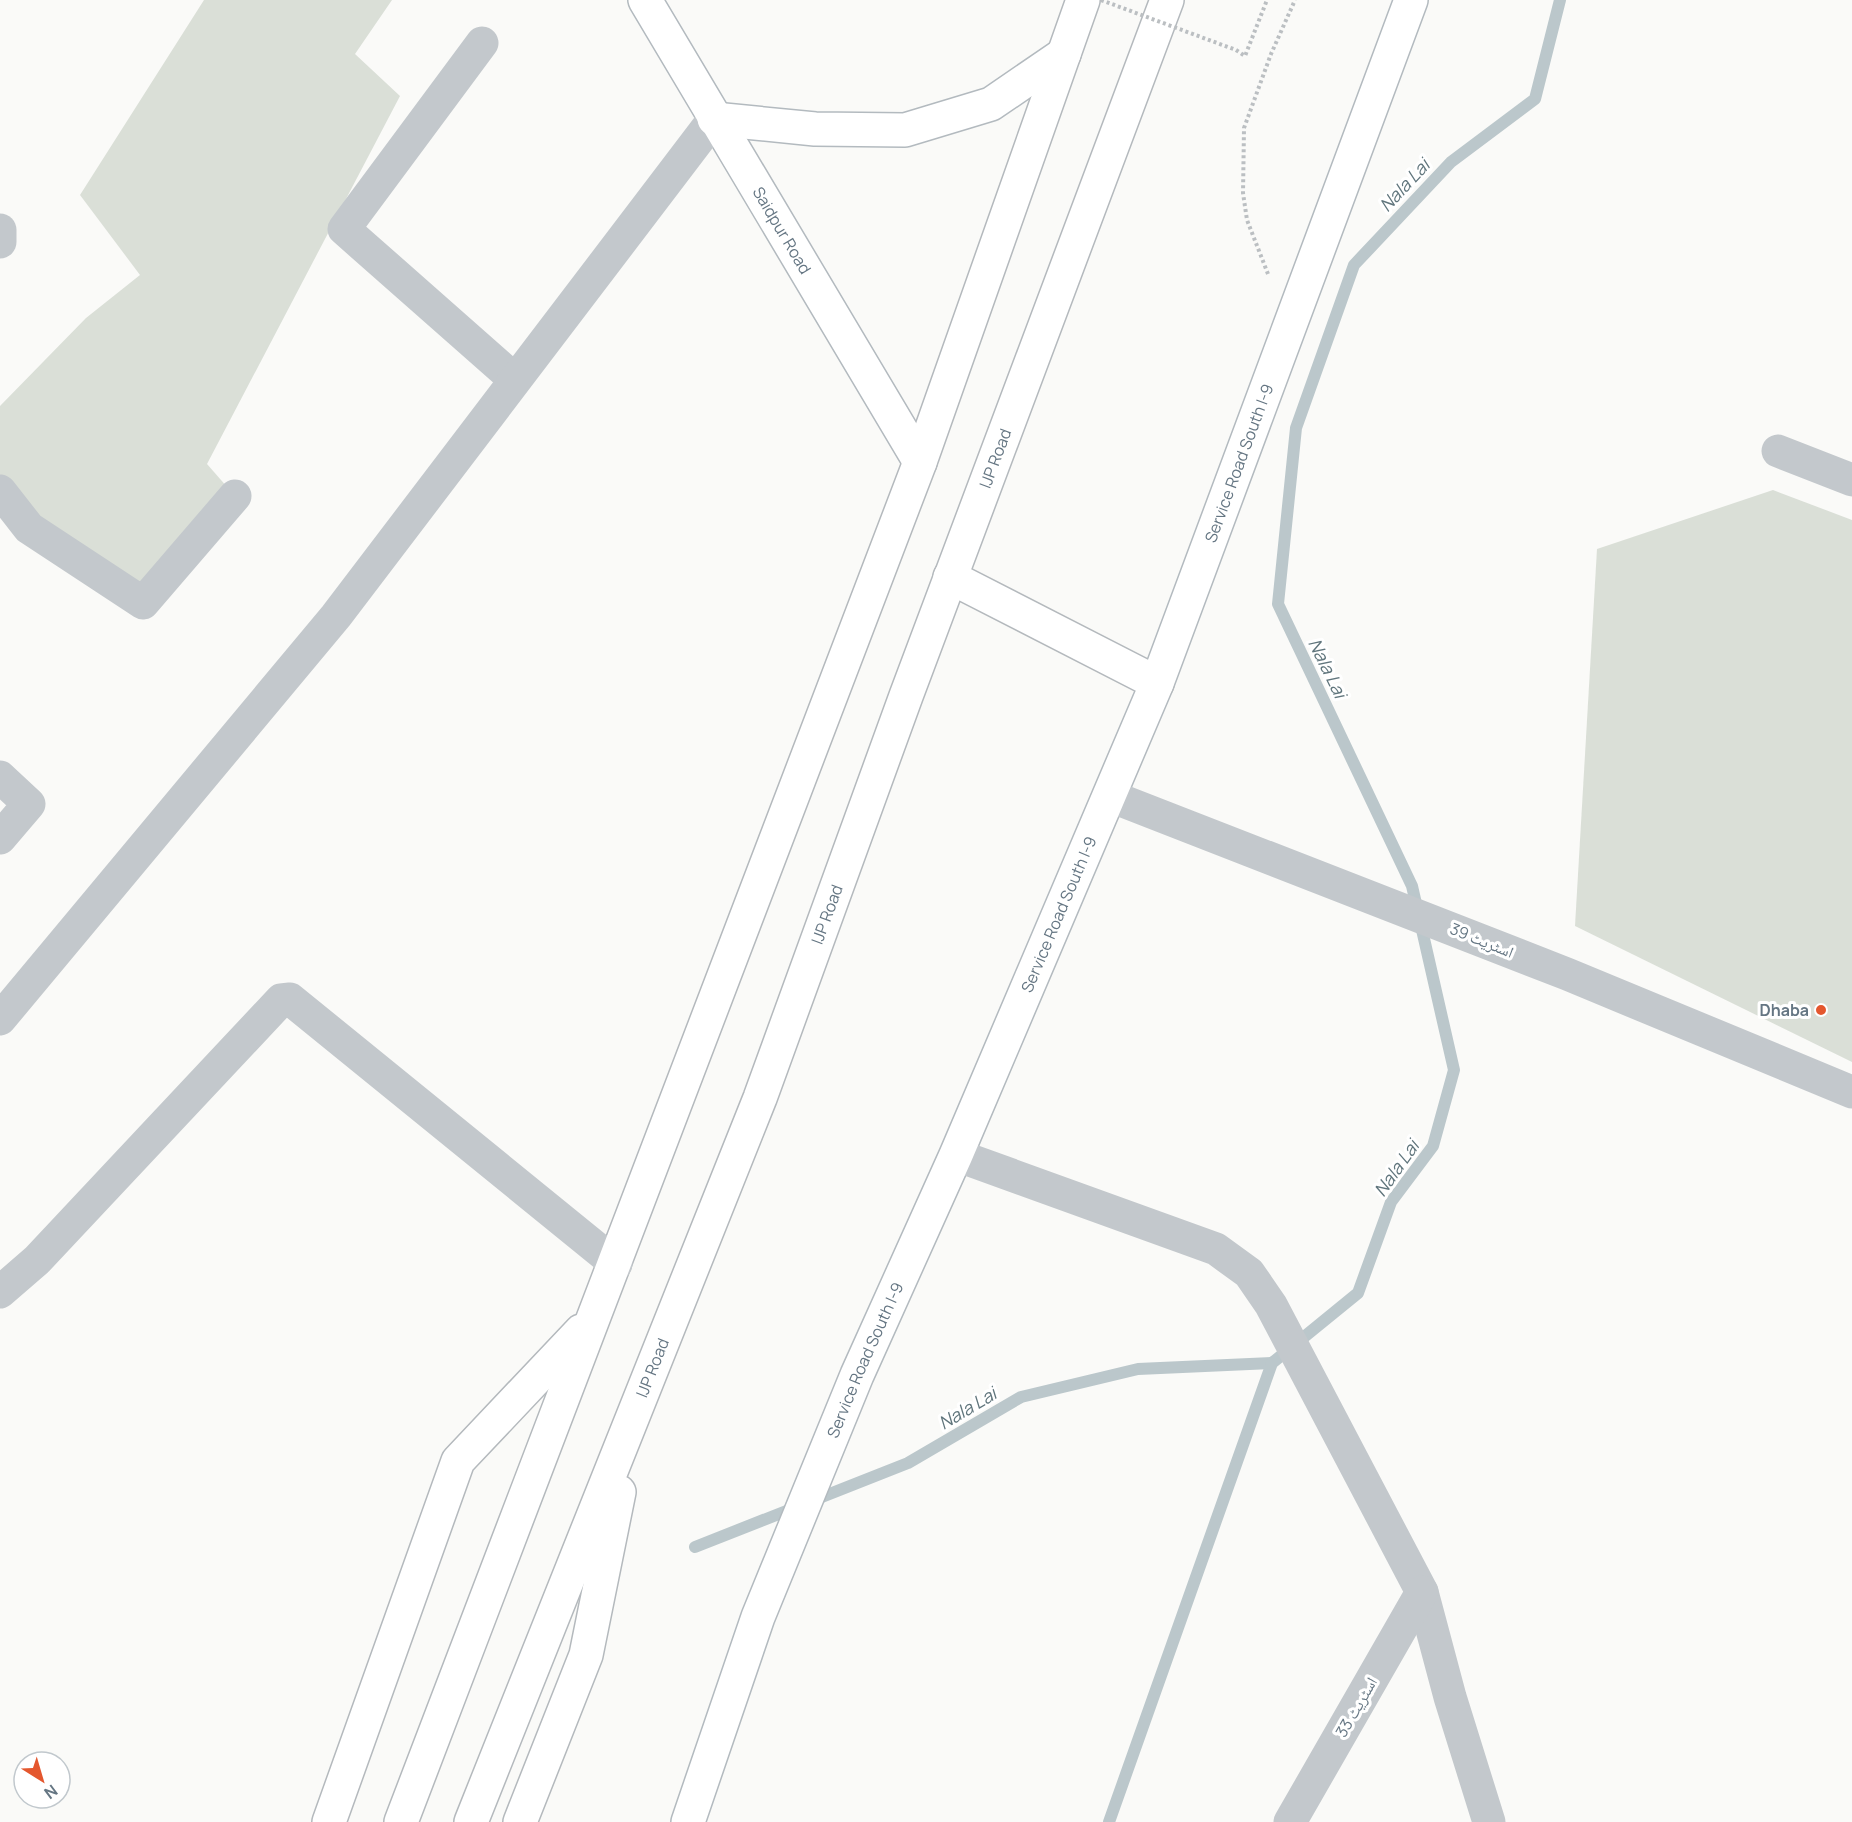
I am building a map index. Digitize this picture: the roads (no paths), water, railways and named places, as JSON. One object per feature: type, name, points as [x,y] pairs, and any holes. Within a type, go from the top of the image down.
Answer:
[{"type":"main road","name":"Saidpur Road","points":[[645,0],[920,462]]},
{"type":"main road","points":[[401,1822],[592,1318],[616,1264],[920,462],[1083,0]]},
{"type":"main road","name":"IJP Road","points":[[471,1822],[759,1098],[950,577],[1167,0]]},
{"type":"main road","name":"Service Road South I-9","points":[[688,1822],[758,1617],[857,1375],[956,1155],[1157,683],[1411,0]]},
{"type":"main road","points":[[714,119],[815,129],[905,130],[991,104],[1064,54]]},
{"type":"main road","points":[[950,577],[1157,683]]},
{"type":"main road","points":[[329,1822],[458,1461],[592,1318]]},
{"type":"main road","points":[[520,1822],[586,1655],[635,1410]]},
{"type":"street","points":[[482,44],[344,229],[514,379]]},
{"type":"street","points":[[0,1019],[336,616],[714,119]]},
{"type":"street","points":[[0,230],[0,242]]},
{"type":"street","points":[[1778,451],[1852,480]]},
{"type":"street","points":[[0,491],[29,528],[143,603],[235,496]]},
{"type":"street","points":[[0,777],[29,804],[0,838]]},
{"type":"street","name":"اسٹریٹ 39","points":[[1110,796],[1567,974],[1852,1092]]},
{"type":"street","points":[[0,1292],[38,1260],[281,1000],[290,999],[616,1264]]},
{"type":"street","points":[[956,1155],[1216,1249],[1249,1273],[1271,1305],[1314,1392],[1422,1592],[1450,1697],[1488,1822]]},
{"type":"street","name":"اسٹریٹ 33","points":[[1290,1822],[1422,1592]]},
{"type":"waterway","name":"Nala Lai","points":[[1109,1822],[1272,1363],[1358,1293],[1391,1202],[1433,1146],[1454,1070],[1412,886],[1278,604],[1296,428],[1354,265],[1451,162],[1535,99],[1560,0]]},
{"type":"waterway","name":"Nala Lai","points":[[695,1547],[908,1463],[1021,1397],[1138,1369],[1272,1363]]},
{"type":"place","name":"Dhaba","points":[[1821,1010]]}]
